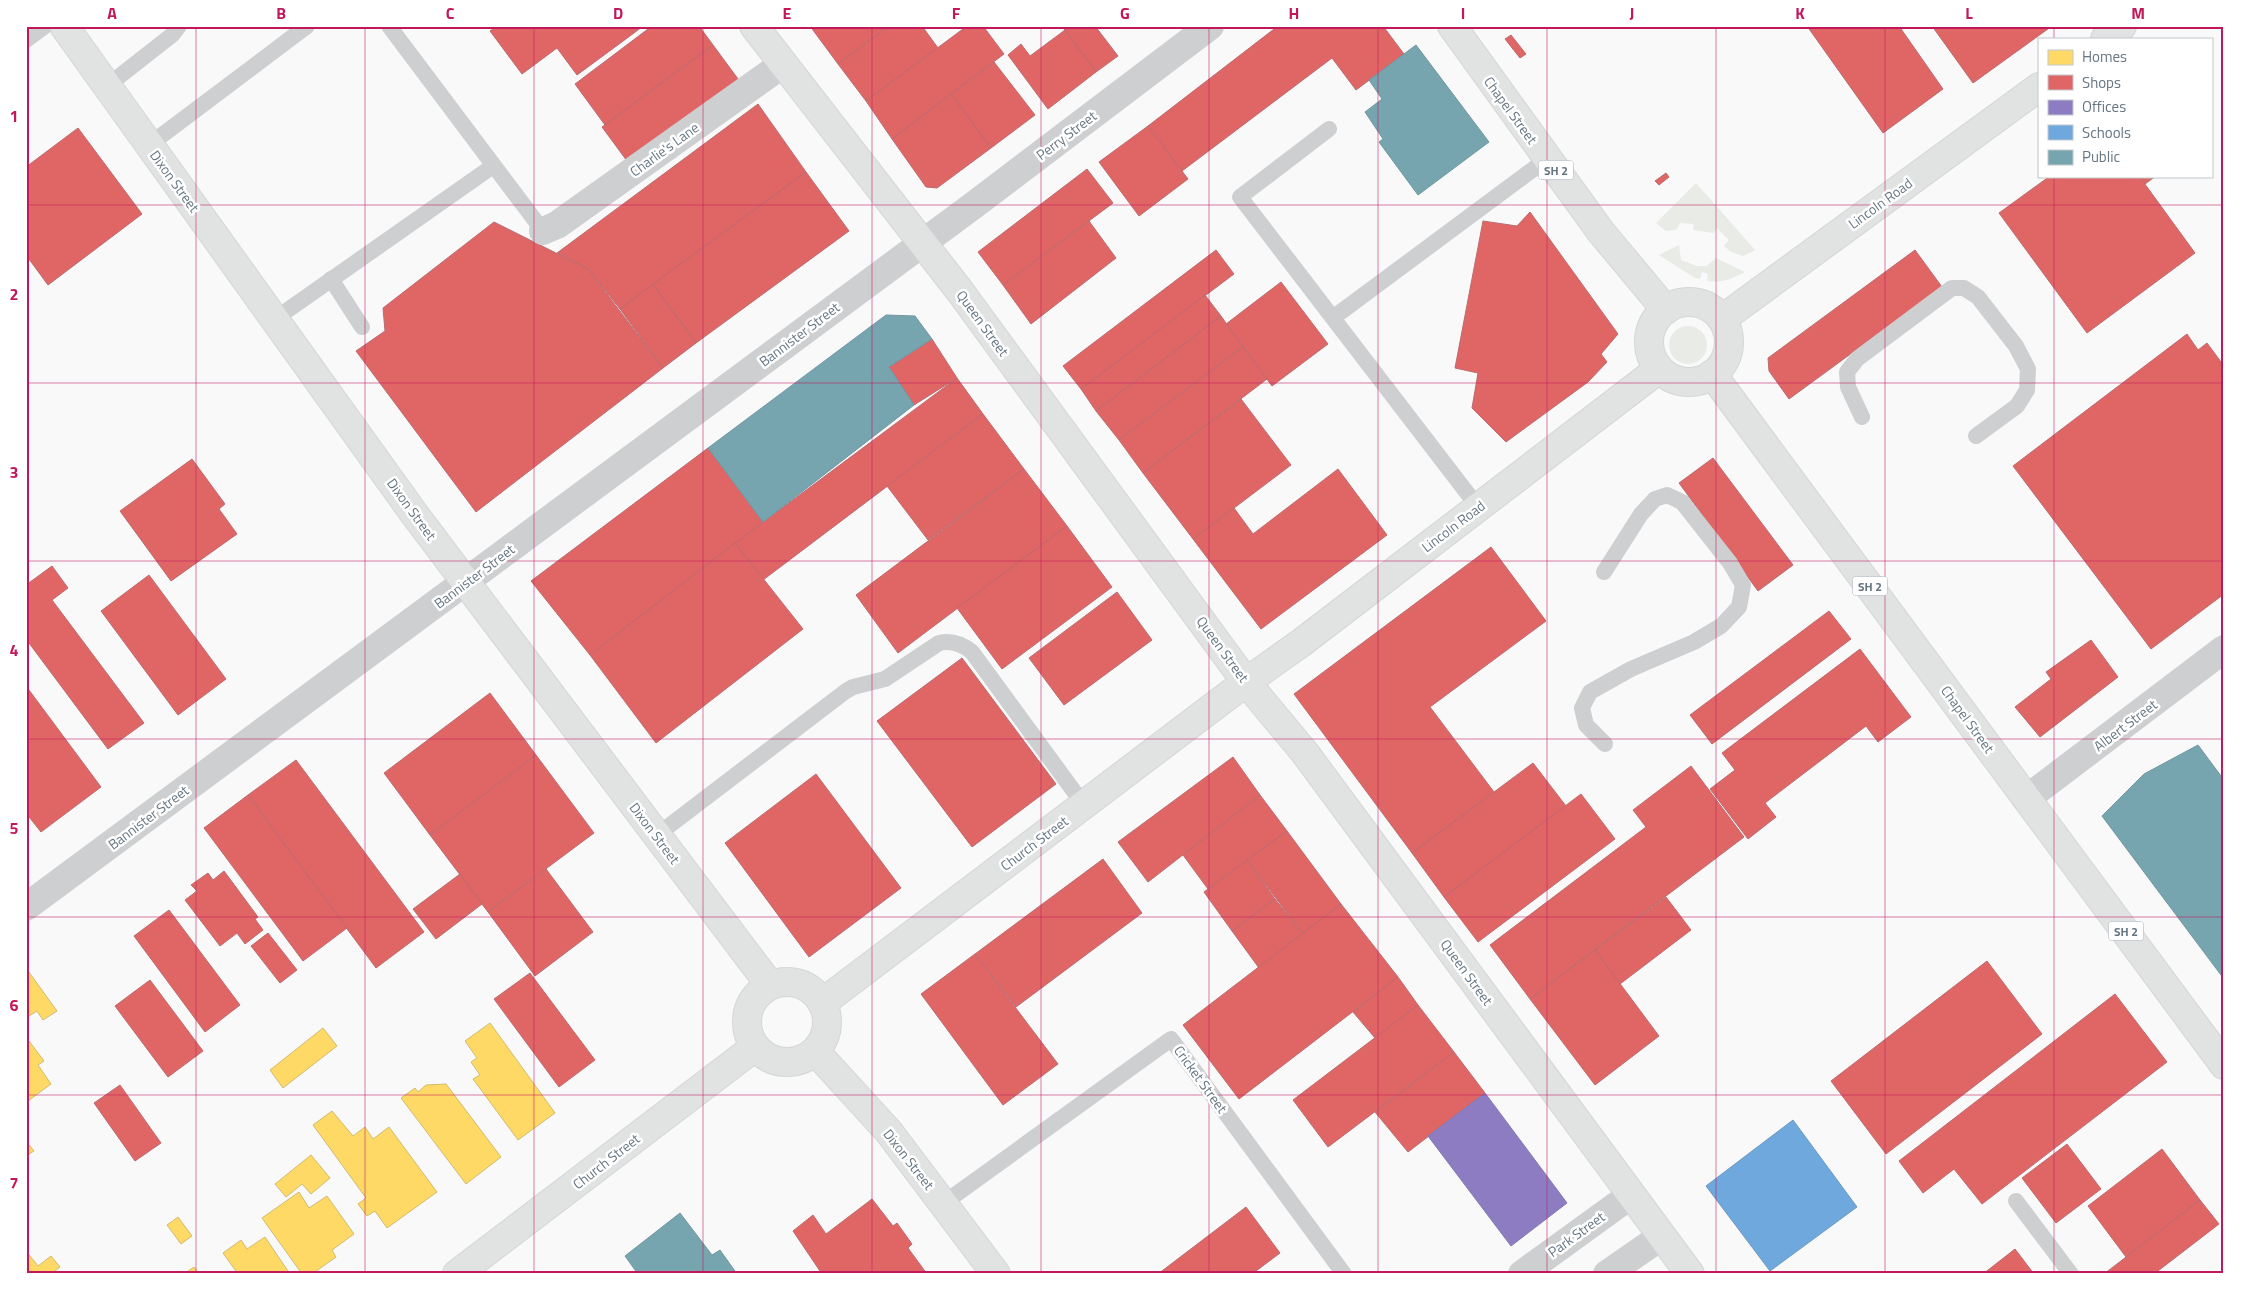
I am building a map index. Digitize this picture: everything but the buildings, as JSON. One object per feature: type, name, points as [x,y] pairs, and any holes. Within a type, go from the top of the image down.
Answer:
[{"type":"main road","name":"Dixon Street","points":[[64,26],[466,582],[770,985]]},
{"type":"main road","name":"Queen Street","points":[[754,26],[921,244],[959,290],[1246,682],[1304,753],[1690,1274]]},
{"type":"main road","name":"Chapel Street","points":[[1452,26],[1601,232],[1666,310]]},
{"type":"main road","points":[[2106,38],[2122,26]]},
{"type":"main road","name":"Lincoln Road","points":[[1722,319],[2038,88]]},
{"type":"main road","points":[[1690,301],[1709,307],[1722,319],[1728,334],[1728,350],[1725,360],[1706,379],[1690,382],[1672,378],[1659,369],[1651,356],[1648,339],[1651,326],[1658,315],[1666,310],[1672,305],[1690,301]]},
{"type":"main road","name":"Lincoln Road","points":[[1246,682],[1301,643],[1659,369]]},
{"type":"main road","name":"Chapel Street","points":[[1712,374],[2224,1065]]},
{"type":"main road","name":"Church Street","points":[[822,1003],[1246,682]]},
{"type":"main road","points":[[784,981],[800,984],[813,991],[822,1003],[827,1020],[824,1037],[815,1051],[802,1060],[783,1062],[767,1057],[754,1047],[748,1033],[746,1016],[750,1005],[758,994],[770,985],[784,981]]},
{"type":"main road","name":"Church Street","points":[[457,1274],[754,1047]]},
{"type":"main road","name":"Dixon Street","points":[[815,1051],[889,1132],[996,1274]]},
{"type":"street","name":"Perry Street","points":[[921,244],[1210,26]]},
{"type":"street","name":"Charlie's Lane","points":[[542,231],[557,225],[783,64]]},
{"type":"street","name":"Bannister Street","points":[[26,907],[921,244]]},
{"type":"street","name":"Albert Street","points":[[2026,799],[2223,651]]},
{"type":"street","name":"Park Street","points":[[1522,1274],[1631,1195]]},
{"type":"street","points":[[1606,1274],[1662,1236]]},
{"type":"lane","points":[[26,40],[45,26]]},
{"type":"lane","points":[[107,86],[172,35],[179,26]]},
{"type":"lane","points":[[149,145],[307,26]]},
{"type":"lane","points":[[389,26],[542,231]]},
{"type":"lane","points":[[1329,129],[1240,197],[1478,507]]},
{"type":"lane","points":[[1334,317],[1547,159]]},
{"type":"lane","points":[[275,319],[493,166]]},
{"type":"lane","points":[[331,280],[362,327]]},
{"type":"lane","points":[[1862,417],[1848,387],[1847,372],[1857,359],[1952,288],[1964,288],[1978,297],[2016,346],[2028,369],[2027,390],[2017,406],[1976,436]]},
{"type":"lane","points":[[1604,572],[1641,514],[1655,499],[1667,495],[1682,502],[1730,563],[1743,585],[1739,607],[1721,626],[1694,642],[1631,669],[1590,692],[1582,708],[1586,725],[1605,744]]},
{"type":"lane","points":[[657,835],[846,691],[853,687],[885,679],[939,643],[947,641],[964,646],[972,652],[1084,806]]},
{"type":"lane","name":"Cricket Street","points":[[944,1203],[1171,1038],[1344,1274]]},
{"type":"lane","points":[[2016,1201],[2071,1274]]},
{"type":"shaded area","points":[[1696,183],[1755,250],[1743,256],[1731,252],[1724,246],[1729,240],[1717,228],[1713,233],[1693,230],[1694,224],[1680,223],[1676,230],[1666,231],[1656,223]]},
{"type":"shaded area","points":[[1679,245],[1681,260],[1697,266],[1707,266],[1716,258],[1745,272],[1722,281],[1707,281],[1708,274],[1702,272],[1700,279],[1695,278],[1659,255]]},
{"type":"shaded area","points":[[1688,326],[1701,332],[1707,345],[1701,358],[1688,364],[1675,358],[1669,345],[1675,332]]}]
